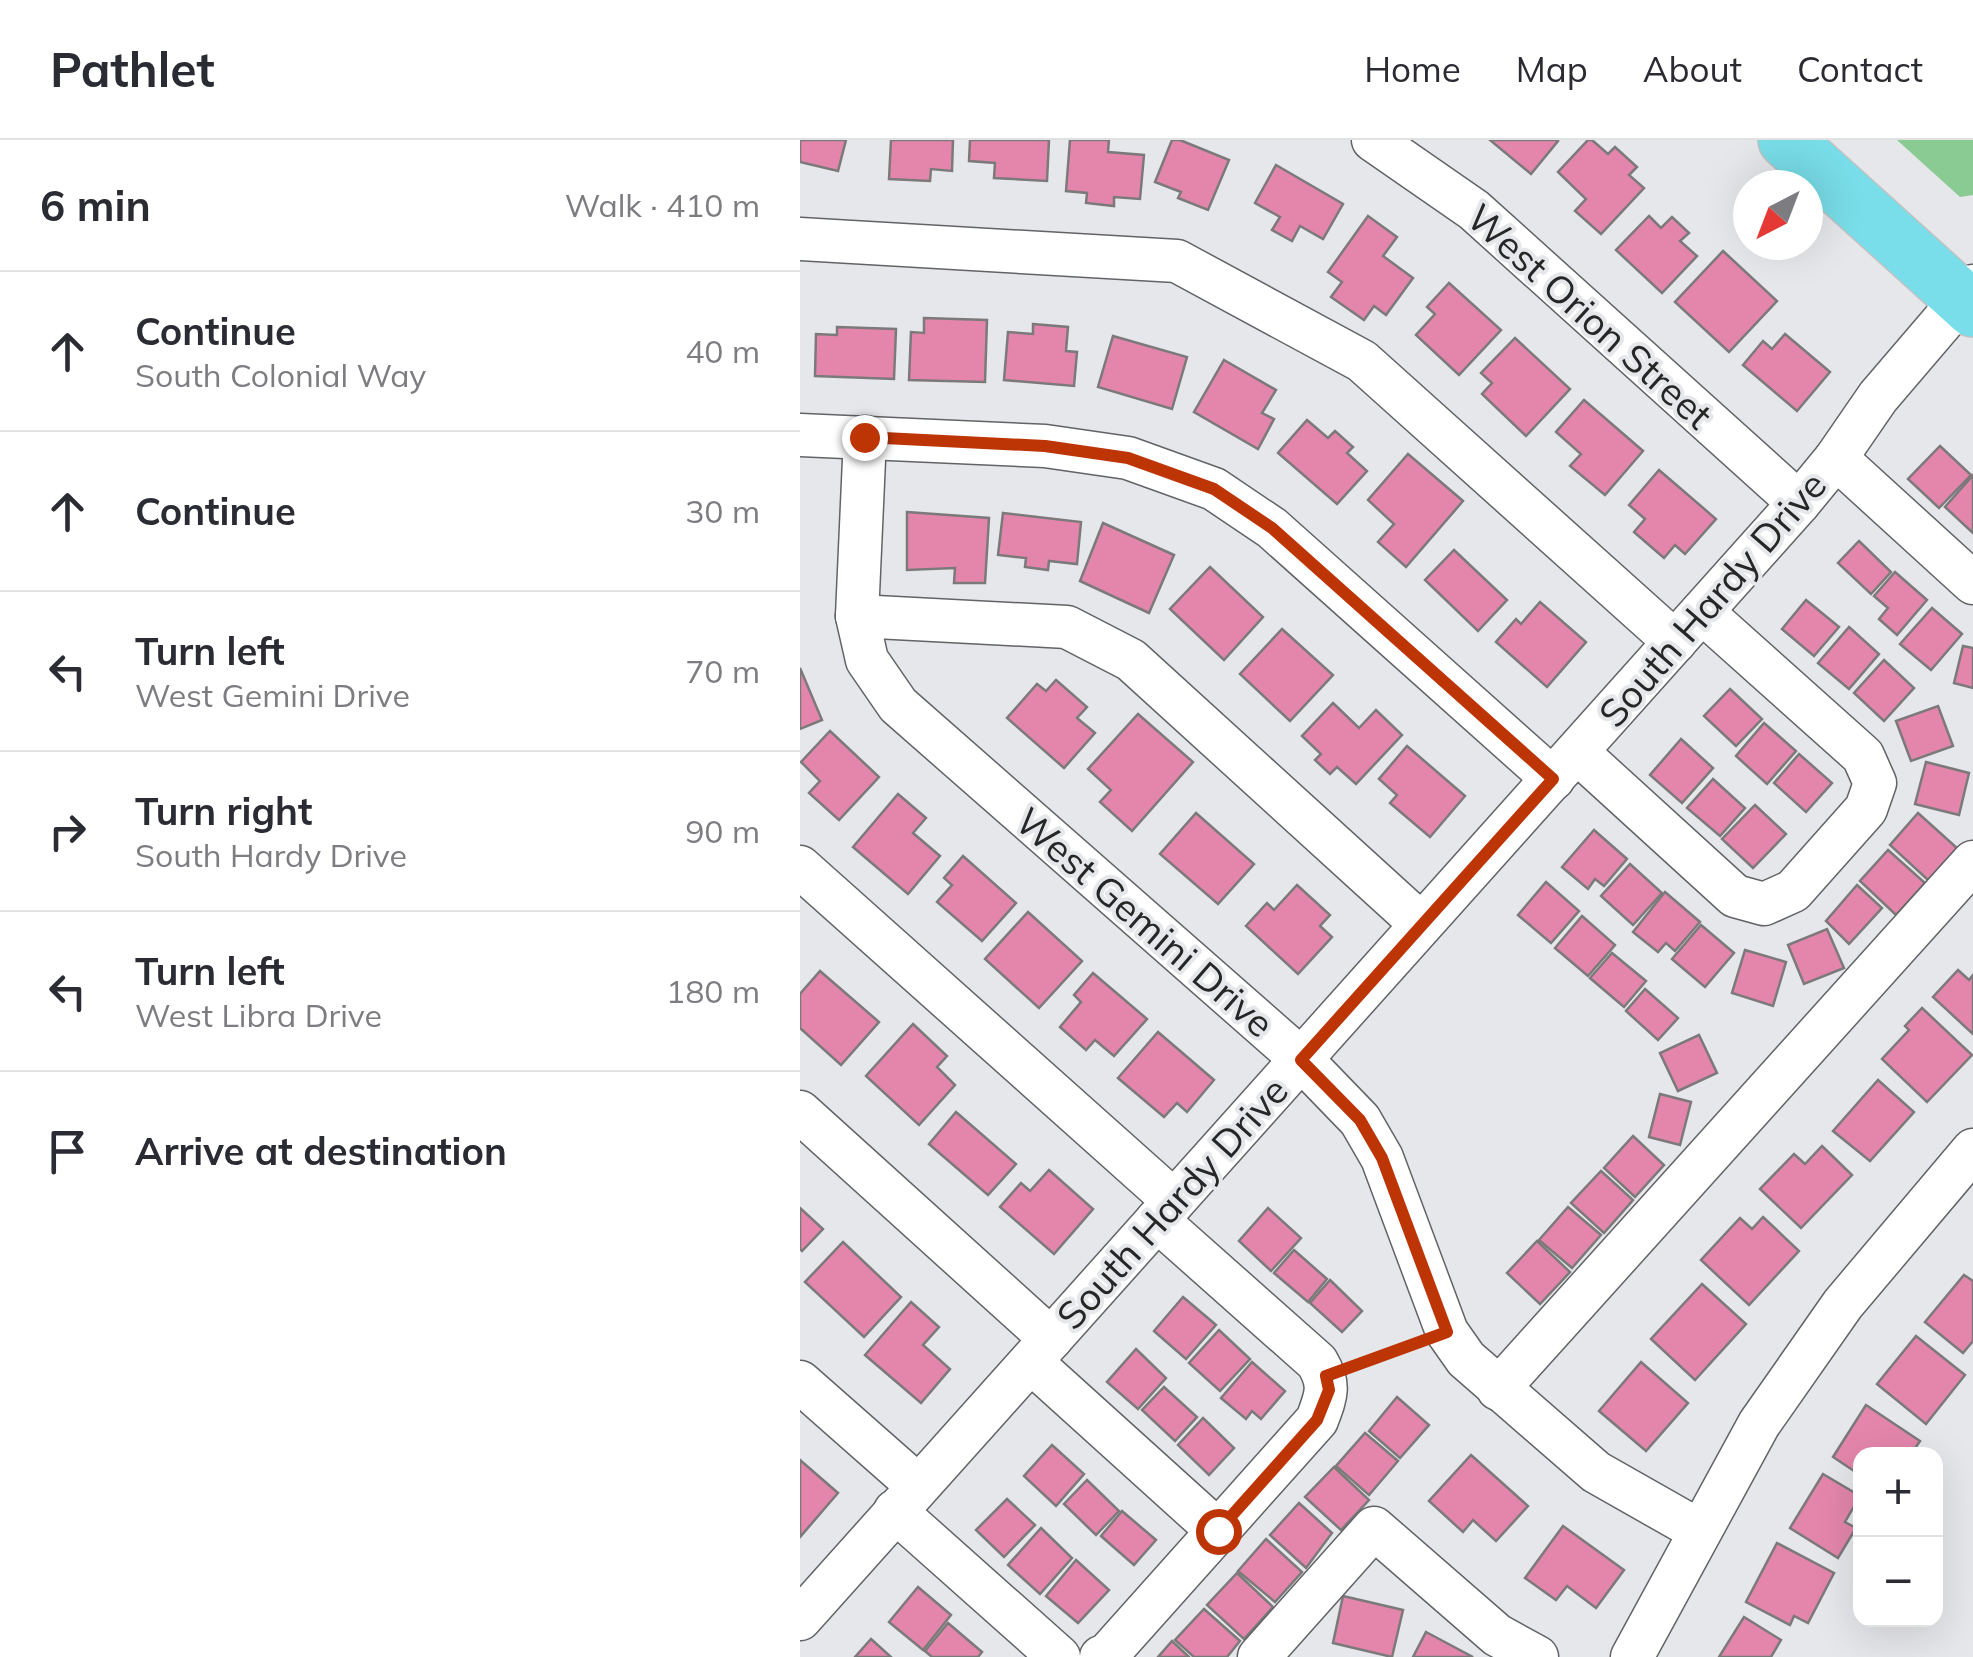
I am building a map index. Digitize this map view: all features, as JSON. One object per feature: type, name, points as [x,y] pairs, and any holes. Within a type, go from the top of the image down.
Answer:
[{"type":"main road","points":[[1786,140],[1969,298]]},
{"type":"street","name":"West Orion Street","points":[[1373,140],[1474,210],[1799,503]]},
{"type":"street","points":[[800,239],[1177,261],[1362,361],[1688,627],[1863,756],[1875,782],[1866,809],[1793,891],[1764,904],[1735,896],[1565,765],[1272,528],[1214,489],[1128,458],[1045,446],[800,435]]},
{"type":"street","name":"South Hardy Drive","points":[[800,1620],[1799,503],[1878,398],[1969,298]]},
{"type":"street","name":"West Gemini Drive","points":[[864,437],[858,616],[867,660],[898,705],[1301,1060],[1360,1120],[1382,1158],[1447,1332],[1466,1359],[1596,1472],[1700,1531]]},
{"type":"street","points":[[1836,458],[1973,583]]},
{"type":"street","points":[[858,616],[1067,626],[1130,660],[1421,924]]},
{"type":"street","points":[[1498,1389],[1973,862]]},
{"type":"street","points":[[800,868],[1166,1211],[1317,1362],[1327,1383],[1317,1420],[1107,1655],[1101,1657]]},
{"type":"street","points":[[800,1112],[1218,1531]]},
{"type":"street","points":[[1632,1657],[1759,1424],[1843,1304],[1973,1150]]},
{"type":"street","points":[[800,1382],[906,1499],[1059,1657]]},
{"type":"street","points":[[1259,1657],[1374,1528],[1496,1635],[1537,1657]]},
{"type":"path","points":[[1327,1383],[1447,1332]]},
{"type":"green space","points":[[1897,140],[1973,140],[1973,195],[1960,197]]},
{"type":"building","points":[[800,140],[846,140],[838,171],[800,162]]},
{"type":"building","points":[[891,140],[953,140],[952,171],[931,169],[930,181],[889,179]]},
{"type":"building","points":[[970,140],[1049,140],[1047,181],[994,178],[995,163],[969,161]]},
{"type":"building","points":[[1070,140],[1109,140],[1108,152],[1144,155],[1140,199],[1114,197],[1114,206],[1086,203],[1087,193],[1066,191]]},
{"type":"building","points":[[1172,140],[1229,160],[1208,210],[1178,198],[1181,192],[1155,182]]},
{"type":"building","points":[[1490,140],[1557,140],[1558,141],[1531,174]]},
{"type":"building","points":[[1588,140],[1608,154],[1615,147],[1637,167],[1629,175],[1644,188],[1601,234],[1575,211],[1586,199],[1558,172]]},
{"type":"building","points":[[1276,165],[1343,204],[1323,239],[1300,226],[1292,241],[1272,230],[1280,217],[1255,203]]},
{"type":"building","points":[[1368,216],[1397,237],[1383,256],[1413,278],[1386,315],[1374,306],[1364,320],[1331,297],[1342,282],[1328,272]]},
{"type":"building","points":[[1649,216],[1661,228],[1672,217],[1689,233],[1680,241],[1697,256],[1662,293],[1616,250]]},
{"type":"building","points":[[1723,251],[1777,301],[1729,352],[1675,302]]},
{"type":"building","points":[[1449,283],[1501,330],[1459,375],[1416,335],[1435,314],[1427,307]]},
{"type":"building","points":[[924,318],[987,320],[985,382],[909,380],[911,332],[924,333]]},
{"type":"building","points":[[1033,324],[1068,327],[1066,351],[1077,352],[1074,386],[1004,380],[1008,332],[1033,334]]},
{"type":"building","points":[[837,327],[896,329],[894,379],[815,376],[816,334],[837,335]]},
{"type":"building","points":[[1785,334],[1830,372],[1797,411],[1743,365],[1763,341],[1772,349]]},
{"type":"building","points":[[1113,336],[1187,357],[1172,409],[1098,387]]},
{"type":"building","points":[[1515,338],[1570,389],[1526,436],[1482,394],[1492,383],[1481,373]]},
{"type":"building","points":[[1224,360],[1276,390],[1262,413],[1274,419],[1258,449],[1194,412]]},
{"type":"building","points":[[1584,400],[1643,451],[1605,495],[1570,466],[1581,454],[1556,432]]},
{"type":"building","points":[[1307,420],[1328,438],[1335,431],[1353,447],[1347,453],[1367,471],[1337,504],[1278,453]]},
{"type":"building","points":[[1940,446],[1971,475],[1939,508],[1908,479]]},
{"type":"building","points":[[1408,454],[1463,501],[1406,567],[1378,542],[1394,524],[1368,500]]},
{"type":"building","points":[[1659,470],[1716,519],[1685,554],[1675,545],[1664,558],[1634,532],[1645,519],[1629,505]]},
{"type":"building","points":[[1973,475],[1973,533],[1945,507]]},
{"type":"building","points":[[907,512],[989,518],[985,583],[954,583],[955,568],[907,570]]},
{"type":"building","points":[[1003,513],[1081,522],[1077,564],[1049,561],[1048,570],[1025,567],[1026,558],[998,555]]},
{"type":"building","points":[[1103,523],[1174,555],[1149,613],[1080,581]]},
{"type":"building","points":[[1859,541],[1891,572],[1871,594],[1838,563]]},
{"type":"building","points":[[1454,550],[1507,600],[1478,631],[1425,580]]},
{"type":"building","points":[[1210,567],[1263,617],[1224,660],[1170,609]]},
{"type":"building","points":[[1895,572],[1927,600],[1897,635],[1879,619],[1888,608],[1874,596]]},
{"type":"building","points":[[1806,600],[1839,627],[1814,656],[1782,629]]},
{"type":"building","points":[[1540,602],[1586,642],[1547,687],[1496,642],[1516,619],[1521,624]]},
{"type":"building","points":[[1932,608],[1962,634],[1931,670],[1900,644]]},
{"type":"building","points":[[1849,627],[1879,654],[1849,689],[1818,663]]},
{"type":"building","points":[[1282,629],[1333,675],[1290,721],[1240,674]]},
{"type":"building","points":[[1963,646],[1973,648],[1973,688],[1954,683]]},
{"type":"building","points":[[1884,660],[1914,688],[1884,721],[1854,693]]},
{"type":"building","points":[[800,668],[822,720],[800,729]]},
{"type":"building","points":[[1056,680],[1087,707],[1077,718],[1095,733],[1064,768],[1007,718],[1037,684],[1046,691]]},
{"type":"building","points":[[1730,689],[1762,719],[1736,746],[1704,716]]},
{"type":"building","points":[[1333,703],[1359,728],[1376,710],[1402,735],[1356,784],[1337,767],[1330,774],[1315,760],[1321,754],[1302,736]]},
{"type":"building","points":[[1938,706],[1953,746],[1911,761],[1896,721]]},
{"type":"building","points":[[1138,714],[1193,762],[1132,831],[1100,802],[1111,790],[1088,769]]},
{"type":"building","points":[[1764,723],[1796,751],[1767,784],[1736,756]]},
{"type":"building","points":[[830,731],[879,777],[839,820],[809,793],[820,781],[801,762]]},
{"type":"building","points":[[1681,739],[1713,768],[1682,803],[1650,775]]},
{"type":"building","points":[[1407,746],[1465,796],[1430,837],[1390,803],[1397,795],[1379,779]]},
{"type":"building","points":[[1799,754],[1832,783],[1806,812],[1774,783]]},
{"type":"building","points":[[1926,762],[1969,773],[1959,815],[1915,804]]},
{"type":"building","points":[[1713,779],[1745,808],[1720,836],[1687,808]]},
{"type":"building","points":[[898,794],[926,818],[913,833],[940,856],[908,894],[853,847]]},
{"type":"building","points":[[1755,805],[1786,834],[1753,868],[1722,839]]},
{"type":"building","points":[[1196,813],[1254,864],[1218,904],[1160,854]]},
{"type":"building","points":[[1918,813],[1957,848],[1928,880],[1890,845]]},
{"type":"building","points":[[1594,830],[1627,859],[1604,886],[1595,879],[1588,889],[1562,867]]},
{"type":"building","points":[[1888,850],[1925,883],[1896,915],[1860,881]]},
{"type":"building","points":[[963,856],[1016,903],[982,941],[937,902],[952,885],[944,878]]},
{"type":"building","points":[[1630,864],[1662,893],[1633,925],[1601,896]]},
{"type":"building","points":[[1546,882],[1579,911],[1551,943],[1518,915]]},
{"type":"building","points":[[1297,885],[1330,915],[1320,926],[1332,937],[1298,974],[1246,926],[1267,903],[1274,910]]},
{"type":"building","points":[[1857,885],[1882,908],[1849,944],[1826,921]]},
{"type":"building","points":[[1665,892],[1700,922],[1675,951],[1666,943],[1658,952],[1633,932]]},
{"type":"building","points":[[1028,912],[1082,961],[1039,1008],[985,959]]},
{"type":"building","points":[[1582,916],[1615,945],[1588,976],[1555,948]]},
{"type":"building","points":[[1701,925],[1734,953],[1705,987],[1672,959]]},
{"type":"building","points":[[1827,929],[1844,968],[1804,984],[1788,945]]},
{"type":"building","points":[[1745,950],[1786,962],[1773,1006],[1732,993]]},
{"type":"building","points":[[1612,953],[1646,981],[1624,1007],[1590,978]]},
{"type":"building","points":[[1958,970],[1969,980],[1973,975],[1973,1034],[1933,997]]},
{"type":"building","points":[[820,971],[879,1022],[841,1065],[800,1028],[800,994]]},
{"type":"building","points":[[1093,973],[1147,1019],[1114,1056],[1095,1040],[1086,1050],[1060,1027],[1081,1002],[1074,995]]},
{"type":"building","points":[[1645,989],[1678,1018],[1658,1040],[1626,1011]]},
{"type":"building","points":[[1922,1008],[1972,1055],[1927,1102],[1882,1059],[1909,1030],[1905,1026]]},
{"type":"building","points":[[913,1024],[947,1056],[937,1067],[955,1085],[919,1125],[866,1076]]},
{"type":"building","points":[[1158,1032],[1214,1080],[1187,1112],[1177,1103],[1164,1117],[1118,1078]]},
{"type":"building","points":[[1699,1035],[1717,1073],[1678,1091],[1660,1053]]},
{"type":"building","points":[[1878,1080],[1914,1112],[1870,1161],[1833,1131]]},
{"type":"building","points":[[1660,1094],[1691,1102],[1680,1145],[1649,1137]]},
{"type":"building","points":[[956,1112],[1016,1164],[988,1195],[929,1144]]},
{"type":"building","points":[[1633,1136],[1664,1165],[1635,1197],[1604,1168]]},
{"type":"building","points":[[1822,1146],[1852,1175],[1801,1228],[1760,1189],[1794,1154],[1805,1164]]},
{"type":"building","points":[[1049,1170],[1093,1209],[1054,1254],[1000,1207],[1021,1183],[1030,1191]]},
{"type":"building","points":[[1601,1171],[1633,1200],[1604,1233],[1571,1203]]},
{"type":"building","points":[[1568,1207],[1601,1235],[1572,1268],[1539,1240]]},
{"type":"building","points":[[800,1208],[823,1229],[802,1251],[800,1249]]},
{"type":"building","points":[[1268,1208],[1301,1238],[1271,1271],[1239,1241]]},
{"type":"building","points":[[1763,1217],[1799,1251],[1749,1305],[1701,1260],[1740,1218],[1752,1229]]},
{"type":"building","points":[[1537,1241],[1570,1272],[1540,1304],[1507,1273]]},
{"type":"building","points":[[843,1242],[901,1297],[864,1337],[805,1282]]},
{"type":"building","points":[[1294,1250],[1327,1279],[1308,1302],[1274,1273]]},
{"type":"building","points":[[1964,1275],[1973,1281],[1973,1341],[1963,1353],[1925,1322]]},
{"type":"building","points":[[1330,1280],[1362,1311],[1342,1332],[1310,1303]]},
{"type":"building","points":[[1702,1284],[1746,1324],[1695,1380],[1651,1339]]},
{"type":"building","points":[[1183,1297],[1216,1325],[1186,1359],[1154,1331]]},
{"type":"building","points":[[911,1302],[939,1327],[923,1345],[950,1369],[921,1403],[865,1355]]},
{"type":"building","points":[[1219,1330],[1250,1359],[1220,1391],[1189,1363]]},
{"type":"building","points":[[1916,1336],[1965,1375],[1926,1424],[1877,1384]]},
{"type":"building","points":[[1136,1349],[1166,1378],[1138,1409],[1107,1382]]},
{"type":"building","points":[[1252,1362],[1285,1391],[1261,1419],[1252,1411],[1246,1419],[1221,1398]]},
{"type":"building","points":[[1641,1362],[1688,1403],[1646,1451],[1599,1411]]},
{"type":"building","points":[[1164,1387],[1197,1417],[1175,1441],[1142,1410]]},
{"type":"building","points":[[1397,1397],[1429,1425],[1400,1458],[1369,1431]]},
{"type":"building","points":[[1866,1405],[1920,1441],[1916,1447],[1853,1447],[1853,1470],[1833,1457]]},
{"type":"building","points":[[1203,1418],[1234,1448],[1209,1475],[1178,1445]]},
{"type":"building","points":[[1365,1433],[1398,1461],[1369,1495],[1336,1466]]},
{"type":"building","points":[[1052,1445],[1084,1474],[1056,1506],[1024,1476]]},
{"type":"building","points":[[1471,1455],[1528,1506],[1496,1541],[1473,1520],[1463,1532],[1429,1501]]},
{"type":"building","points":[[800,1460],[838,1493],[800,1537]]},
{"type":"building","points":[[1334,1467],[1369,1500],[1341,1530],[1305,1497]]},
{"type":"building","points":[[1823,1474],[1853,1492],[1853,1508],[1845,1522],[1853,1526],[1853,1533],[1838,1558],[1790,1528]]},
{"type":"building","points":[[1087,1480],[1119,1511],[1096,1535],[1064,1504]]},
{"type":"building","points":[[1007,1499],[1035,1525],[1004,1557],[976,1530]]},
{"type":"building","points":[[1299,1503],[1332,1533],[1306,1568],[1270,1535]]},
{"type":"building","points":[[1122,1511],[1156,1540],[1134,1565],[1101,1536]]},
{"type":"building","points":[[1563,1526],[1624,1570],[1596,1608],[1567,1586],[1556,1600],[1525,1578]]},
{"type":"building","points":[[1041,1528],[1072,1558],[1040,1594],[1008,1565]]},
{"type":"building","points":[[1266,1539],[1302,1572],[1275,1602],[1238,1571]]},
{"type":"building","points":[[1777,1543],[1834,1573],[1808,1623],[1794,1616],[1790,1625],[1746,1602]]},
{"type":"building","points":[[1076,1560],[1109,1590],[1078,1623],[1046,1596]]},
{"type":"building","points":[[1237,1573],[1273,1607],[1244,1639],[1207,1605]]},
{"type":"building","points":[[918,1587],[951,1615],[923,1650],[889,1622]]},
{"type":"building","points":[[1343,1596],[1403,1610],[1392,1657],[1333,1643]]},
{"type":"building","points":[[1204,1609],[1240,1641],[1227,1657],[1194,1657],[1175,1640]]},
{"type":"building","points":[[1744,1617],[1781,1640],[1771,1657],[1719,1657]]},
{"type":"building","points":[[948,1623],[982,1652],[978,1657],[932,1657],[925,1651]]},
{"type":"building","points":[[1426,1632],[1473,1657],[1413,1657]]},
{"type":"building","points":[[871,1639],[891,1657],[855,1657]]},
{"type":"building","points":[[1172,1641],[1189,1657],[1158,1657]]},
{"type":"route","points":[[864,437],[1045,446],[1128,458],[1214,489],[1272,528],[1553,779],[1301,1060],[1360,1120],[1382,1158],[1447,1332],[1326,1376],[1329,1390],[1317,1420],[1218,1531]]}]
